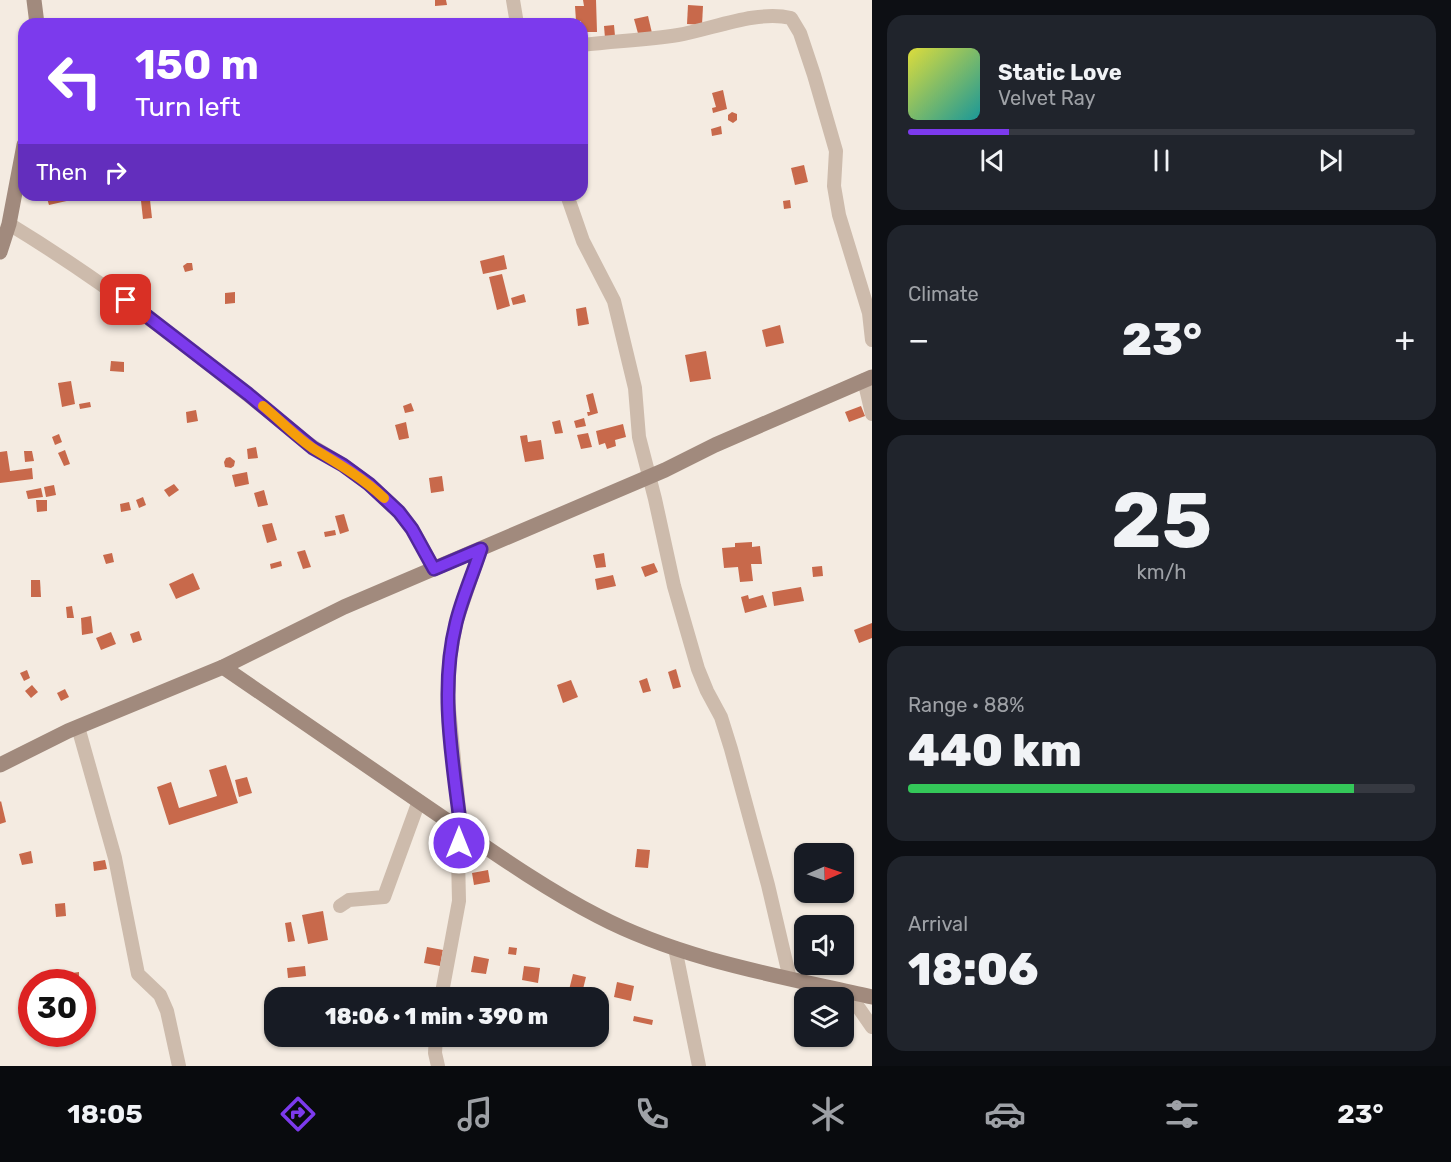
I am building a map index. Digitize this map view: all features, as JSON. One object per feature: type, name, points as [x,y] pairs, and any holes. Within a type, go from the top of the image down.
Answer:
[{"type":"street","points":[[34,0],[36,18]]},
{"type":"street","points":[[513,0],[517,18]]},
{"type":"street","points":[[588,44],[676,35],[755,17],[778,15],[791,18],[800,33],[836,152],[834,186],[837,205],[869,313],[872,340]]},
{"type":"street","points":[[0,252],[9,224],[18,176]]},
{"type":"street","points":[[569,201],[583,241],[615,300],[635,388],[639,437],[674,586],[698,669],[707,692],[721,717],[731,749],[768,885],[790,979]]},
{"type":"street","points":[[9,224],[126,300],[248,394],[313,448],[343,465],[369,484],[399,512],[412,529],[434,569]]},
{"type":"street","points":[[0,765],[78,727],[223,667],[344,607],[665,470],[870,375],[872,414]]},
{"type":"street","points":[[443,987],[459,901],[458,856],[461,830],[448,709],[449,664],[456,623],[481,549]]},
{"type":"street","points":[[223,667],[461,830],[598,916],[675,948],[826,987]]},
{"type":"street","points":[[78,727],[115,858],[138,974],[159,995],[167,1011],[179,1066]]},
{"type":"street","points":[[340,906],[349,900],[384,897],[419,801]]},
{"type":"street","points":[[675,948],[699,1066]]},
{"type":"street","points":[[854,994],[872,998]]},
{"type":"street","points":[[854,1002],[872,1027]]},
{"type":"street","points":[[435,1047],[438,1066]]},
{"type":"building","points":[[435,0],[446,0],[447,5],[435,6]]},
{"type":"building","points":[[583,0],[596,0],[597,32],[588,32],[588,18],[576,18],[575,6],[584,6]]},
{"type":"building","points":[[688,5],[703,6],[702,25],[687,24]]},
{"type":"building","points":[[648,16],[652,33],[639,37],[634,19]]},
{"type":"building","points":[[614,25],[615,36],[605,38],[604,26]]},
{"type":"building","points":[[723,90],[727,109],[713,113],[712,108],[716,107],[712,93]]},
{"type":"building","points":[[732,112],[737,114],[737,120],[733,123],[728,120],[728,115]]},
{"type":"building","points":[[721,126],[722,134],[712,136],[711,129]]},
{"type":"building","points":[[804,165],[808,182],[795,185],[791,168]]},
{"type":"building","points":[[790,200],[791,208],[784,209],[783,201]]},
{"type":"building","points":[[48,201],[67,201],[49,205]]},
{"type":"building","points":[[141,201],[150,201],[152,218],[143,219]]},
{"type":"building","points":[[504,255],[507,269],[483,274],[480,261]]},
{"type":"building","points":[[192,263],[193,270],[185,272],[183,266]]},
{"type":"building","points":[[502,274],[510,306],[497,310],[489,277]]},
{"type":"building","points":[[235,292],[235,303],[225,304],[225,293]]},
{"type":"building","points":[[524,294],[526,302],[513,305],[511,298]]},
{"type":"building","points":[[586,307],[589,324],[578,326],[576,309]]},
{"type":"building","points":[[780,325],[784,343],[766,347],[762,330]]},
{"type":"building","points":[[706,351],[711,379],[690,382],[685,355]]},
{"type":"building","points":[[111,361],[124,362],[124,372],[110,371]]},
{"type":"building","points":[[71,381],[75,404],[62,407],[58,383]]},
{"type":"building","points":[[593,393],[598,413],[588,416],[587,412],[590,412],[586,395]]},
{"type":"building","points":[[90,402],[91,407],[80,409],[79,404]]},
{"type":"building","points":[[411,403],[414,411],[405,413],[403,406]]},
{"type":"building","points":[[861,406],[865,416],[849,422],[845,412]]},
{"type":"building","points":[[196,410],[198,421],[187,423],[186,412]]},
{"type":"building","points":[[584,418],[586,426],[576,428],[574,421]]},
{"type":"building","points":[[560,420],[563,433],[555,434],[552,422]]},
{"type":"building","points":[[406,422],[409,438],[399,440],[395,425]]},
{"type":"building","points":[[623,424],[626,437],[615,440],[616,446],[607,449],[605,443],[599,445],[596,431]]},
{"type":"building","points":[[588,433],[592,447],[581,449],[577,435]]},
{"type":"building","points":[[59,434],[62,442],[55,445],[52,437]]},
{"type":"building","points":[[527,435],[528,442],[541,440],[544,459],[525,462],[520,436]]},
{"type":"building","points":[[256,447],[258,458],[248,459],[247,449]]},
{"type":"building","points":[[65,450],[70,464],[64,466],[58,453]]},
{"type":"building","points":[[7,451],[10,471],[32,468],[33,479],[0,483],[0,452]]},
{"type":"building","points":[[24,451],[32,451],[34,461],[25,462]]},
{"type":"building","points":[[230,457],[235,461],[234,466],[225,467],[226,458]]},
{"type":"building","points":[[247,472],[249,484],[235,487],[232,475]]},
{"type":"building","points":[[442,476],[444,491],[431,493],[429,478]]},
{"type":"building","points":[[174,484],[179,490],[169,497],[164,490]]},
{"type":"building","points":[[54,485],[56,495],[46,497],[44,487]]},
{"type":"building","points":[[41,488],[43,497],[28,499],[26,491]]},
{"type":"building","points":[[264,490],[268,505],[258,507],[254,493]]},
{"type":"building","points":[[143,497],[146,505],[139,508],[136,500]]},
{"type":"building","points":[[36,500],[47,500],[47,511],[37,512]]},
{"type":"building","points":[[129,502],[131,510],[121,512],[120,504]]},
{"type":"building","points":[[344,514],[349,531],[340,534],[335,516]]},
{"type":"building","points":[[272,523],[277,540],[267,543],[262,525]]},
{"type":"building","points":[[335,530],[336,535],[325,537],[324,532]]},
{"type":"building","points":[[752,542],[752,547],[760,546],[762,564],[751,564],[753,581],[740,582],[738,567],[724,568],[722,548],[735,547],[735,543]]},
{"type":"building","points":[[305,550],[311,567],[303,569],[297,552]]},
{"type":"building","points":[[112,553],[114,562],[106,564],[103,555]]},
{"type":"building","points":[[604,553],[606,567],[596,568],[593,555]]},
{"type":"building","points":[[281,561],[282,566],[271,569],[270,564]]},
{"type":"building","points":[[654,563],[658,572],[645,577],[641,567]]},
{"type":"building","points":[[822,566],[823,576],[813,577],[812,567]]},
{"type":"building","points":[[193,573],[200,589],[176,599],[169,584]]},
{"type":"building","points":[[613,575],[616,586],[597,590],[595,579]]},
{"type":"building","points":[[31,580],[40,580],[41,597],[31,597]]},
{"type":"building","points":[[801,587],[804,601],[774,606],[772,592]]},
{"type":"building","points":[[748,595],[749,599],[763,595],[767,607],[745,613],[741,597]]},
{"type":"building","points":[[72,606],[74,618],[67,618],[66,607]]},
{"type":"building","points":[[91,616],[93,633],[82,635],[81,618]]},
{"type":"building","points":[[872,623],[872,638],[859,643],[854,630]]},
{"type":"building","points":[[139,631],[142,640],[133,643],[130,634]]},
{"type":"building","points":[[111,632],[116,644],[101,650],[96,638]]},
{"type":"building","points":[[676,669],[681,687],[673,689],[668,672]]},
{"type":"building","points":[[27,670],[30,678],[24,681],[20,673]]},
{"type":"building","points":[[647,678],[651,691],[643,693],[639,681]]},
{"type":"building","points":[[571,680],[578,697],[563,703],[557,685]]},
{"type":"building","points":[[32,685],[38,692],[31,698],[25,691]]},
{"type":"building","points":[[65,689],[69,697],[61,701],[57,693]]},
{"type":"building","points":[[226,765],[238,803],[169,825],[157,787],[171,782],[179,808],[217,796],[209,770]]},
{"type":"building","points":[[247,777],[252,793],[239,797],[235,780]]},
{"type":"building","points":[[0,802],[6,822],[0,824]]},
{"type":"building","points":[[637,849],[650,850],[648,868],[635,867]]},
{"type":"building","points":[[31,851],[33,863],[22,865],[19,854]]},
{"type":"building","points":[[105,860],[107,869],[94,871],[93,862]]},
{"type":"building","points":[[488,870],[490,882],[474,885],[472,873]]},
{"type":"building","points":[[65,903],[66,916],[56,917],[55,904]]},
{"type":"building","points":[[323,911],[328,940],[308,944],[302,915]]},
{"type":"building","points":[[291,922],[295,941],[288,942],[285,923]]},
{"type":"building","points":[[427,947],[443,950],[440,966],[424,963]]},
{"type":"building","points":[[509,947],[517,948],[516,955],[508,954]]},
{"type":"building","points":[[474,956],[489,959],[486,974],[471,972]]},
{"type":"building","points":[[305,966],[306,976],[288,978],[287,968]]},
{"type":"building","points":[[524,966],[540,968],[538,983],[522,980]]},
{"type":"building","points":[[573,974],[586,977],[584,987],[570,987]]},
{"type":"building","points":[[617,982],[634,986],[631,1001],[614,997]]},
{"type":"building","points":[[634,1016],[653,1020],[652,1025],[633,1021]]},
{"type":"slow traffic","points":[[263,406],[313,448],[343,465],[384,498]]},
{"type":"route","points":[[126,300],[248,394],[313,448],[343,465],[369,484],[399,512],[412,529],[434,569],[481,549],[456,623],[449,664],[448,699],[461,830],[459,843]]}]
